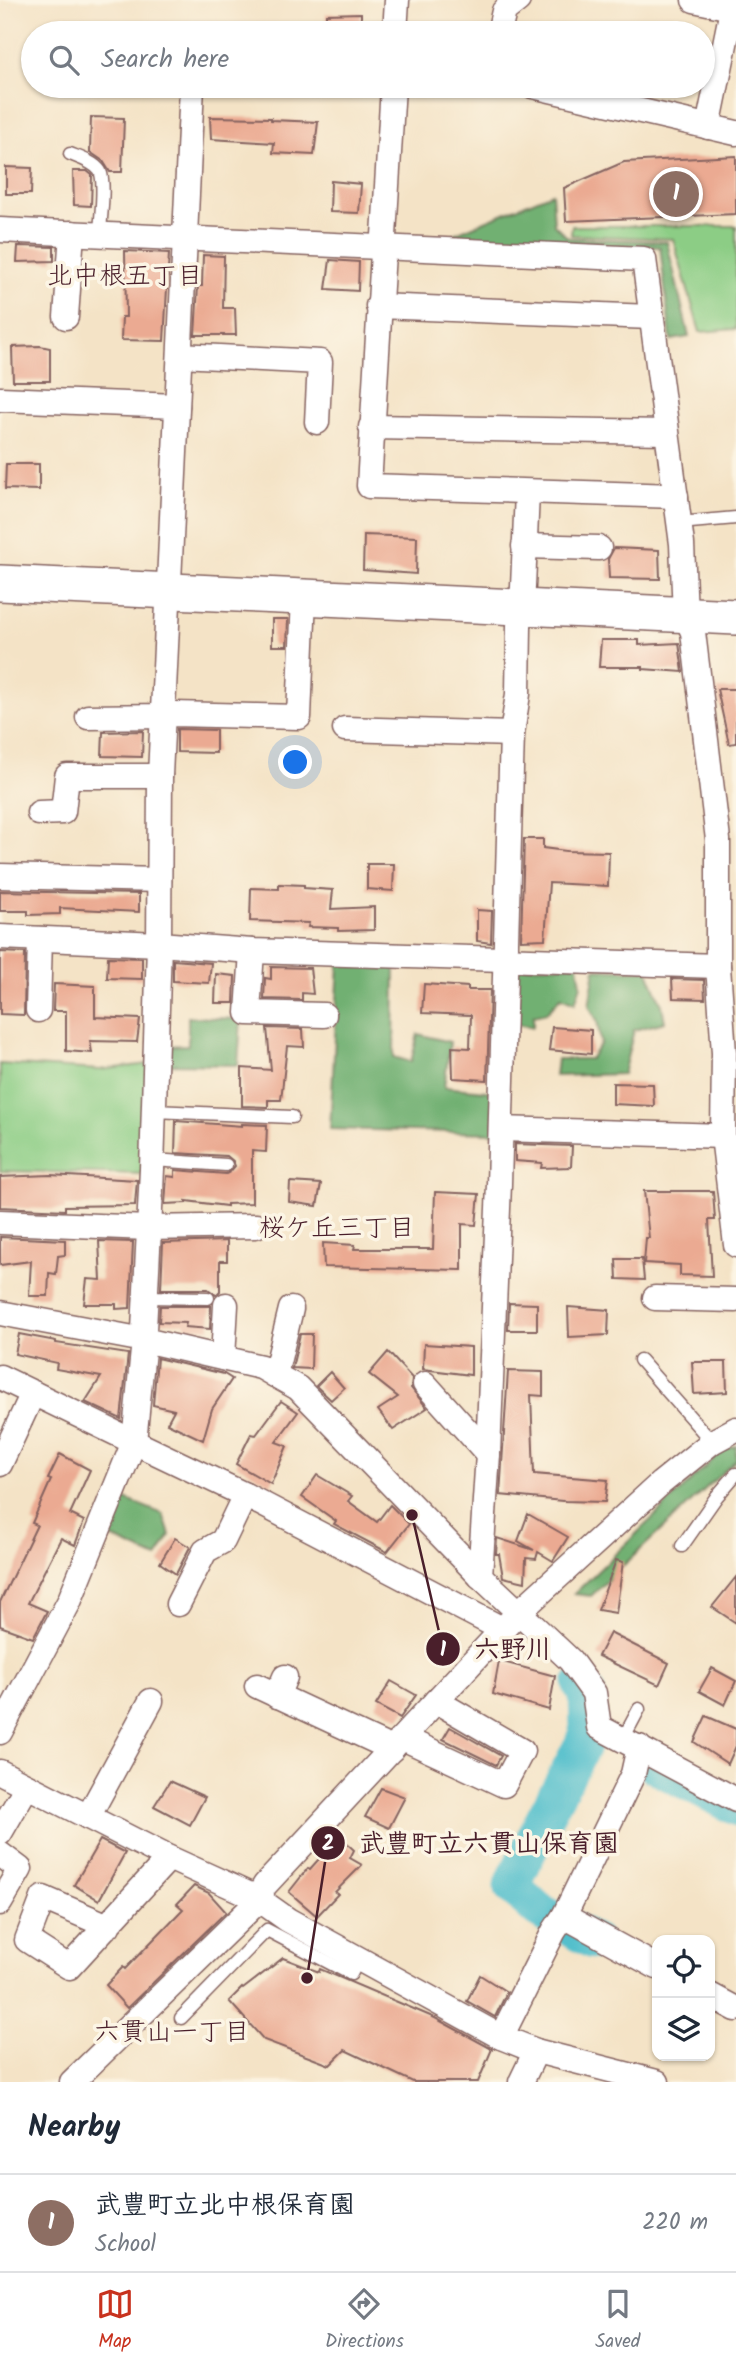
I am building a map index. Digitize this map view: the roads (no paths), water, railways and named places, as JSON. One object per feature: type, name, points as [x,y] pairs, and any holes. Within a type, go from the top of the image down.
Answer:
[{"type":"street","points":[[396,21],[397,0]]},
{"type":"street","points":[[502,21],[504,11],[518,0]]},
{"type":"street","points":[[694,0],[734,6],[715,94]]},
{"type":"street","points":[[0,1732],[69,1602],[134,1442],[144,1344],[153,1160],[160,776],[191,98]]},
{"type":"street","points":[[392,98],[369,486],[676,496]]},
{"type":"street","points":[[584,98],[736,133]]},
{"type":"street","points":[[708,127],[714,98]]},
{"type":"street","points":[[0,230],[645,259],[676,496],[685,614],[693,632],[718,840],[727,879],[718,966],[730,1054],[723,1136],[732,1175],[736,1245]]},
{"type":"street","points":[[66,317],[72,233]]},
{"type":"street","points":[[378,306],[651,317]]},
{"type":"street","points":[[180,355],[320,362],[317,422]]},
{"type":"street","points":[[0,399],[177,406]]},
{"type":"street","points":[[371,427],[667,432]]},
{"type":"street","points":[[481,1576],[507,960],[512,734],[518,694],[527,492]]},
{"type":"street","points":[[524,546],[600,548]]},
{"type":"street","points":[[0,583],[736,617]]},
{"type":"street","points":[[88,717],[174,714],[299,717],[303,596]]},
{"type":"street","points":[[345,729],[512,734]]},
{"type":"street","points":[[39,813],[63,812],[67,776],[160,776]]},
{"type":"street","points":[[0,876],[159,880]]},
{"type":"street","points":[[0,937],[252,951],[718,966]]},
{"type":"street","points":[[37,1010],[40,939]]},
{"type":"street","points":[[252,951],[248,1013],[324,1015]]},
{"type":"street","points":[[500,1129],[723,1136]]},
{"type":"street","points":[[0,1222],[148,1228],[256,1226]]},
{"type":"street","points":[[656,1298],[736,1300]]},
{"type":"street","points":[[217,1301],[223,1358]]},
{"type":"street","points":[[275,1375],[291,1309]]},
{"type":"street","points":[[0,1313],[261,1367],[298,1388],[481,1576],[512,1619]]},
{"type":"street","points":[[0,1377],[512,1619],[570,1660],[594,1693],[599,1727],[736,1800]]},
{"type":"street","points":[[425,1384],[488,1454]]},
{"type":"street","points":[[0,1464],[33,1393]]},
{"type":"street","points":[[72,2082],[251,1908],[265,1885],[512,1619],[661,1483],[712,1442],[736,1429]]},
{"type":"street","points":[[178,1604],[205,1551],[223,1541],[245,1495]]},
{"type":"street","points":[[273,1686],[398,1743],[504,1785],[522,1751],[436,1700]]},
{"type":"street","points":[[88,1817],[150,1701]]},
{"type":"street","points":[[500,2037],[561,1922],[633,1774],[631,1743]]},
{"type":"street","points":[[0,1772],[169,1858],[257,1898],[288,1920],[500,2037],[536,2051],[577,2072],[657,2082]]},
{"type":"street","points":[[0,1833],[27,1786]]},
{"type":"street","points":[[0,1854],[20,1869],[0,1903]]},
{"type":"street","points":[[108,1927],[169,1858]]},
{"type":"street","points":[[561,1922],[652,1965]]},
{"type":"street","points":[[715,1998],[736,2009]]},
{"type":"street","points":[[521,2082],[536,2051]]},
{"type":"lane","points":[[70,154],[92,163],[100,172],[100,234]]},
{"type":"lane","points":[[679,523],[736,518]]},
{"type":"lane","points":[[154,1111],[292,1117]]},
{"type":"lane","points":[[153,1160],[226,1165]]},
{"type":"lane","points":[[145,1297],[217,1301]]},
{"type":"lane","points":[[640,1360],[712,1442]]},
{"type":"lane","points":[[682,1546],[736,1474]]},
{"type":"lane","points":[[631,1743],[639,1709]]},
{"type":"lane","points":[[181,2018],[267,1930],[351,1974],[359,1959]]},
{"type":"waterway","points":[[581,1685],[587,1693],[588,1729],[512,1886],[538,1910],[593,1941]]},
{"type":"waterway","points":[[650,1772],[736,1816]]},
{"type":"place","name":"武豊町立北中根保育園","points":[[676,194]]},
{"type":"place","name":"六野川","points":[[412,1515]]},
{"type":"place","name":"武豊町立六貫山保育園","points":[[307,1978]]},
{"type":"district","name":"北中根五丁目","points":[[125,275]]},
{"type":"district","name":"桜ケ丘三丁目","points":[[337,1227]]},
{"type":"district","name":"六貫山一丁目","points":[[172,2031]]}]
